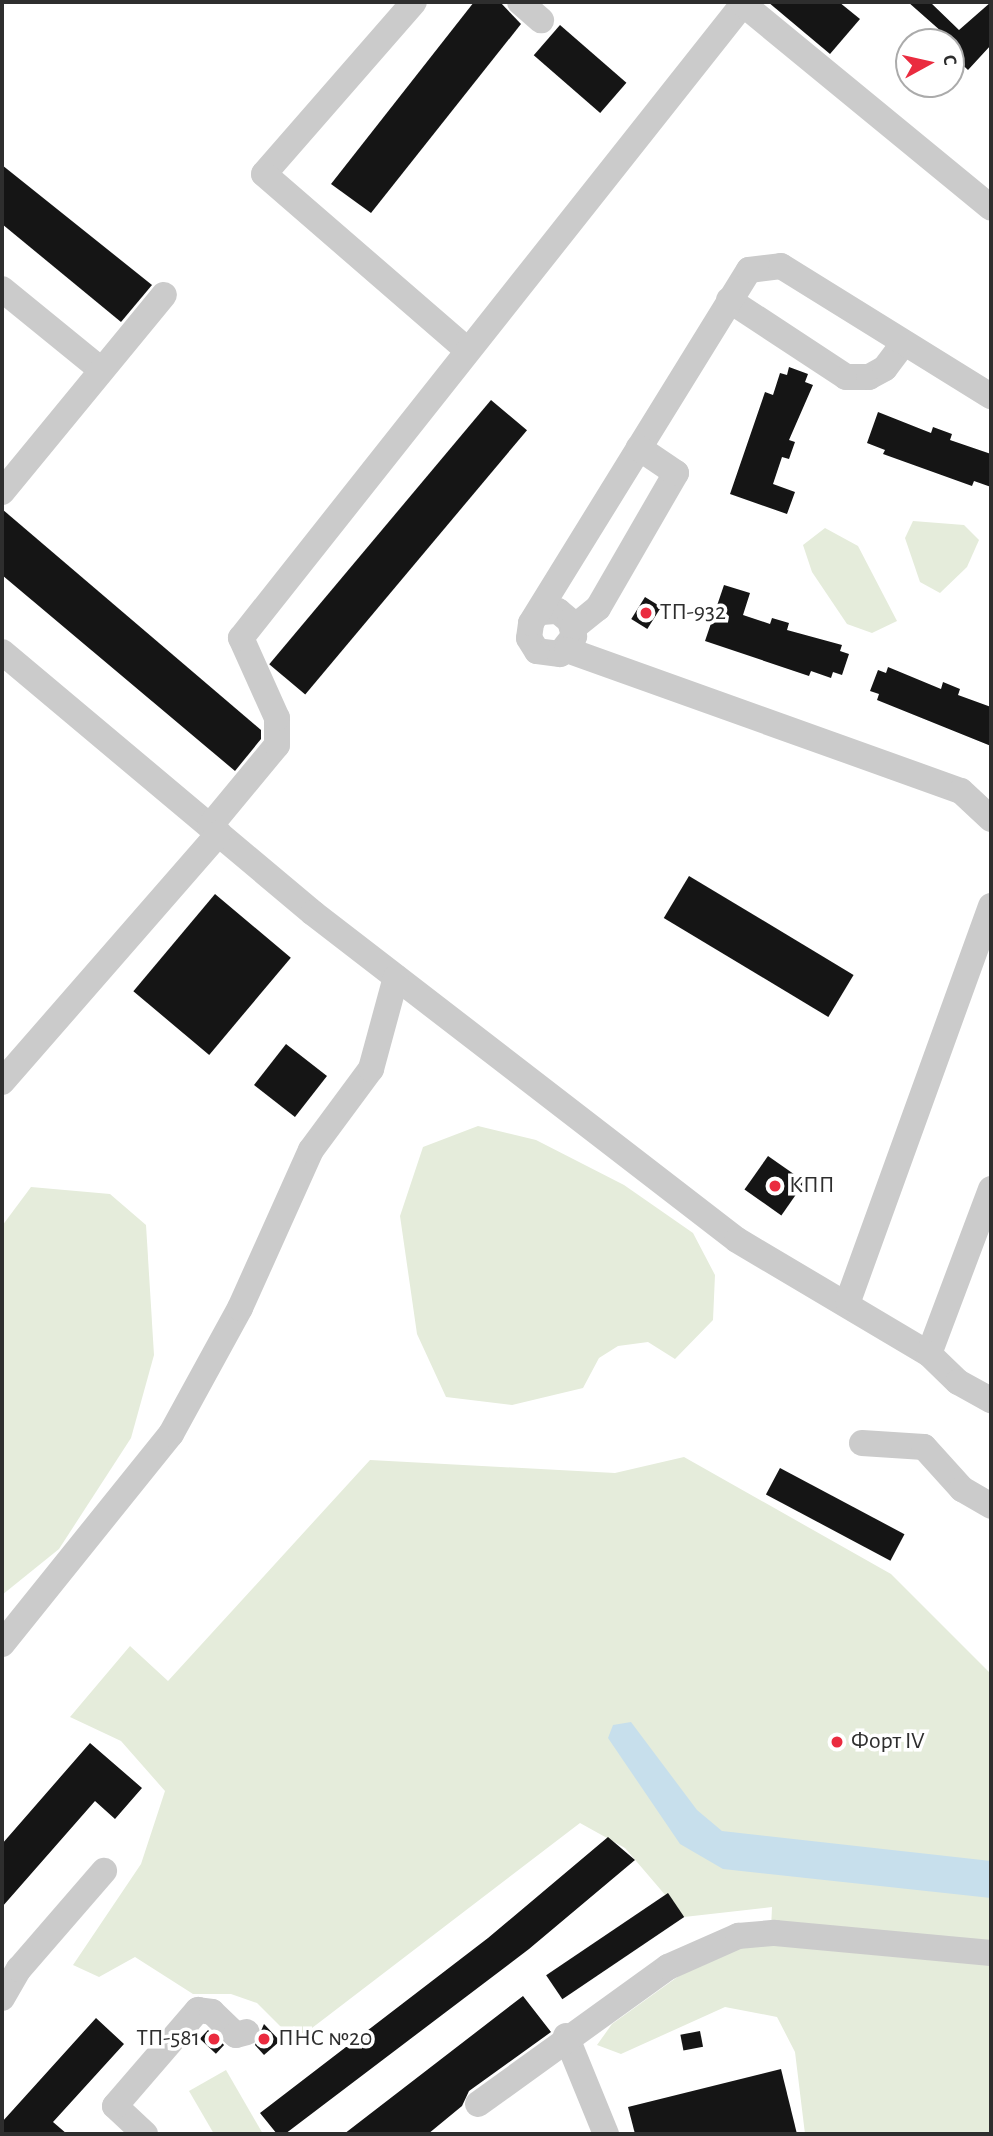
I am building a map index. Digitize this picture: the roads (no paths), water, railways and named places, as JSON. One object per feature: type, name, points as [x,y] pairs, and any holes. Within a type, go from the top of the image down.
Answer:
[{"type":"street","points":[[414,2],[264,174],[467,350]]},
{"type":"street","points":[[520,2],[541,20]]},
{"type":"street","points":[[2,1082],[215,829],[277,744],[276,718],[240,638],[743,4],[991,208]]},
{"type":"street","points":[[639,448],[676,473],[598,608],[552,656],[532,645],[529,630],[542,612],[548,589],[749,270],[781,266],[903,344],[991,396]]},
{"type":"street","points":[[2,289],[100,369]]},
{"type":"street","points":[[2,492],[100,369],[164,295]]},
{"type":"street","points":[[729,300],[846,377],[869,377],[885,368],[903,344]]},
{"type":"street","points":[[542,612],[565,615],[570,639]]},
{"type":"street","points":[[570,639],[961,791],[991,819]]},
{"type":"street","points":[[2,652],[396,977],[737,1240],[848,1301],[929,1354],[958,1382],[991,1400]]},
{"type":"street","points":[[848,1301],[991,906]]},
{"type":"street","points":[[2,1644],[171,1434],[240,1308],[311,1150],[370,1069],[396,977]]},
{"type":"street","points":[[929,1354],[991,1189]]},
{"type":"street","points":[[862,1443],[924,1447],[962,1489],[991,1506]]},
{"type":"street","points":[[2,1998],[19,1969],[104,1871]]},
{"type":"street","points":[[478,2104],[566,2036],[668,1967],[738,1936],[775,1933],[991,1953]]},
{"type":"street","points":[[145,2134],[115,2106],[198,2010],[212,2012],[236,2035],[247,2032]]},
{"type":"street","points":[[566,2036],[606,2134]]},
{"type":"water","points":[[631,1722],[697,1810],[722,1831],[991,1861],[991,1898],[723,1869],[680,1844],[608,1738],[613,1725]]},
{"type":"place","name":"ТП-932","points":[[646,613]]},
{"type":"place","name":"КПП","points":[[775,1186]]},
{"type":"place","name":"Форт IV","points":[[837,1742]]},
{"type":"place","name":"ТП-581","points":[[214,2039]]},
{"type":"place","name":"ПНС №20","points":[[264,2039]]}]
